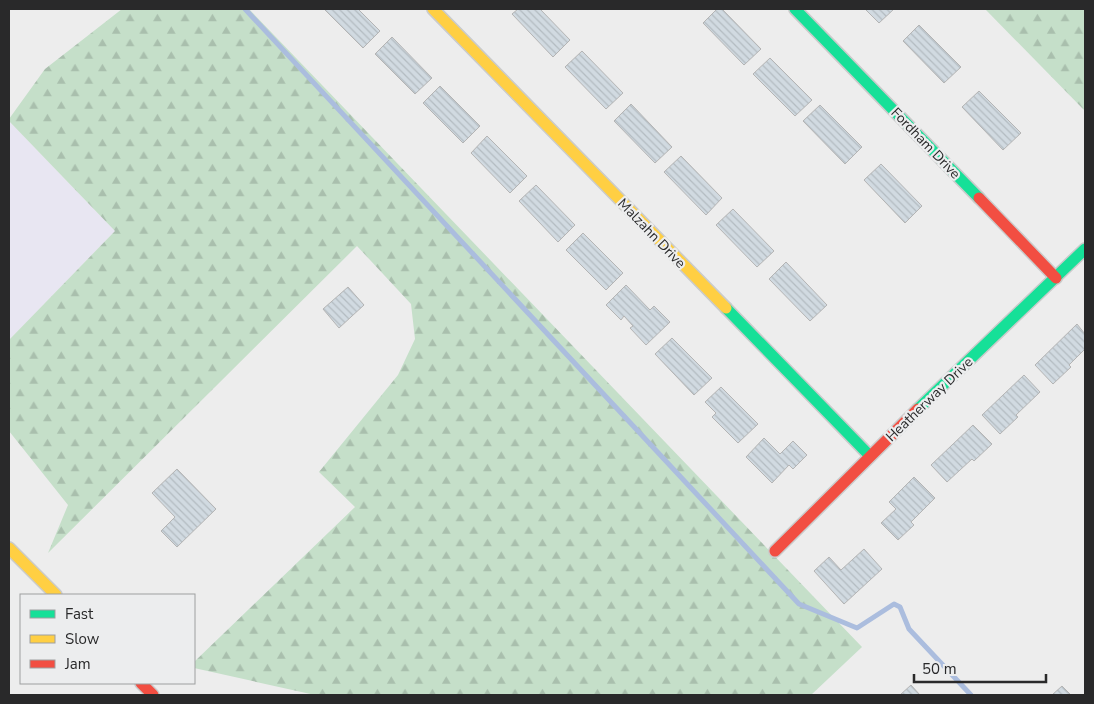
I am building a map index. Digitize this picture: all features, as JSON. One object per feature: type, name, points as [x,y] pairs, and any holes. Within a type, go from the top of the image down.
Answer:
[{"type":"street","name":"Malzahn Drive","points":[[433,9],[870,456]]},
{"type":"street","name":"Fordham Drive","points":[[795,9],[1056,278]]},
{"type":"street","name":"Heatherway Drive","points":[[775,551],[870,456],[1085,249]]},
{"type":"street","points":[[9,548],[55,594]]},
{"type":"street","points":[[142,684],[153,695]]},
{"type":"shaded area","points":[[9,121],[115,231],[9,340]]},
{"type":"green space","points":[[122,9],[249,9],[862,647],[811,695],[315,695],[195,668],[195,661],[355,507],[319,472],[398,375],[415,339],[411,304],[357,246],[48,553],[68,505],[9,431],[9,340],[115,231],[9,121],[45,69]]},
{"type":"green space","points":[[985,9],[1085,9],[1085,111]]},
{"type":"building","points":[[324,9],[358,9],[380,31],[363,48]]},
{"type":"building","points":[[518,9],[540,9],[570,40],[553,57],[512,14]]},
{"type":"building","points":[[717,9],[722,9],[761,49],[744,65],[703,23]]},
{"type":"building","points":[[865,9],[894,9],[879,23]]},
{"type":"building","points":[[919,25],[961,67],[944,83],[903,41]]},
{"type":"building","points":[[392,37],[432,78],[415,94],[375,54]]},
{"type":"building","points":[[582,51],[623,93],[606,109],[565,67]]},
{"type":"building","points":[[770,58],[812,100],[795,116],[753,74]]},
{"type":"building","points":[[440,86],[480,126],[463,143],[423,103]]},
{"type":"building","points":[[979,91],[1021,133],[1003,150],[962,107]]},
{"type":"building","points":[[631,104],[672,147],[655,163],[614,121]]},
{"type":"building","points":[[820,105],[862,147],[845,164],[803,121]]},
{"type":"building","points":[[487,136],[527,176],[510,193],[471,153]]},
{"type":"building","points":[[681,156],[722,198],[706,215],[664,172]]},
{"type":"building","points":[[881,164],[922,206],[905,223],[864,180]]},
{"type":"building","points":[[536,185],[575,225],[558,242],[519,201]]},
{"type":"building","points":[[733,209],[774,251],[757,267],[716,225]]},
{"type":"building","points":[[583,233],[623,273],[606,290],[566,250]]},
{"type":"building","points":[[786,262],[827,305],[810,321],[769,279]]},
{"type":"building","points":[[626,285],[650,310],[654,306],[670,322],[646,345],[630,328],[633,326],[624,316],[621,320],[606,305]]},
{"type":"building","points":[[348,287],[364,305],[339,328],[323,309]]},
{"type":"building","points":[[1077,324],[1085,334],[1085,349],[1069,365],[1071,367],[1053,384],[1035,365]]},
{"type":"building","points":[[672,338],[712,378],[694,395],[655,354]]},
{"type":"building","points":[[1024,375],[1040,392],[1016,415],[1018,417],[1000,434],[982,415]]},
{"type":"building","points":[[721,387],[758,424],[738,443],[712,417],[716,413],[705,402]]},
{"type":"building","points":[[973,425],[992,444],[947,482],[931,465]]},
{"type":"building","points":[[764,438],[780,454],[793,441],[807,455],[793,469],[789,465],[772,483],[746,457]]},
{"type":"building","points":[[177,469],[216,509],[177,547],[161,531],[175,517],[152,493]]},
{"type":"building","points":[[914,477],[935,498],[911,522],[914,525],[898,540],[881,523],[896,509],[889,502]]},
{"type":"building","points":[[864,549],[882,569],[844,604],[814,571],[829,557],[841,570]]},
{"type":"building","points":[[911,685],[920,695],[900,695]]},
{"type":"building","points":[[1062,686],[1071,695],[1052,695]]},
{"type":"waterway","points":[[245,9],[799,604],[857,628],[894,604],[900,607],[909,629],[971,695]]},
{"type":"traffic: fast","points":[[795,9],[979,198]]},
{"type":"traffic: fast","points":[[918,409],[1085,249]]},
{"type":"traffic: fast","points":[[726,308],[870,456]]},
{"type":"traffic: slow","points":[[433,9],[726,308]]},
{"type":"traffic: slow","points":[[9,548],[55,594]]},
{"type":"traffic: jam","points":[[979,198],[1056,278]]},
{"type":"traffic: jam","points":[[775,551],[918,409]]},
{"type":"traffic: jam","points":[[142,684],[153,695]]}]
